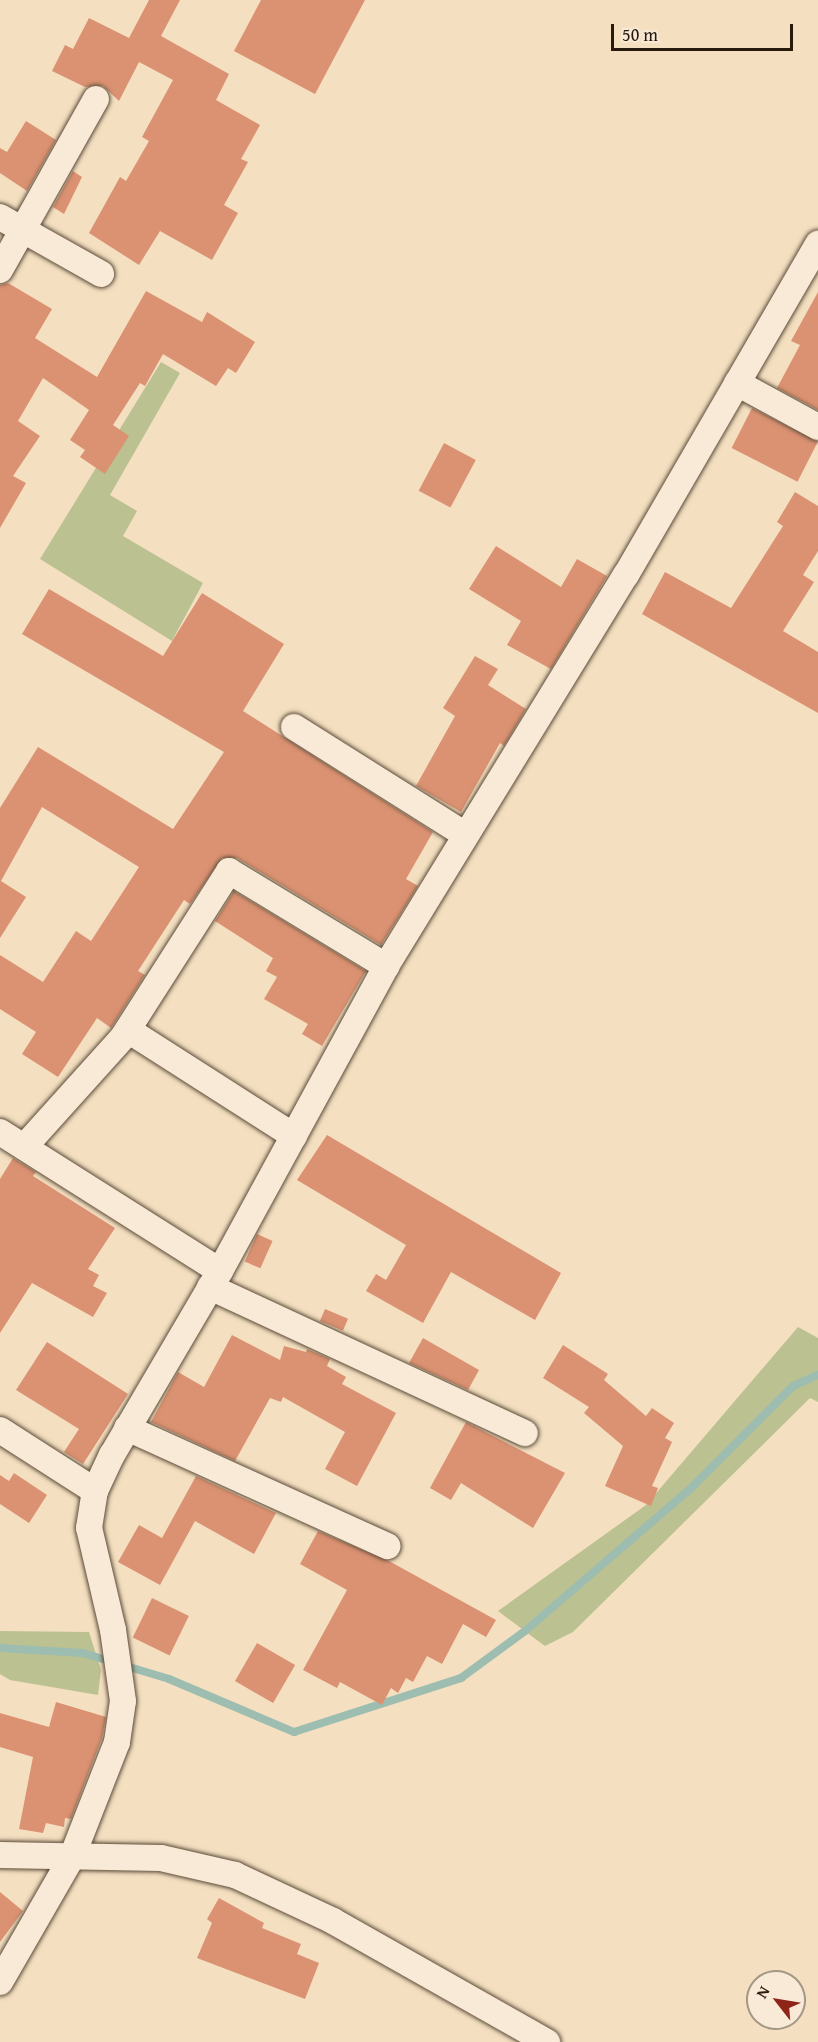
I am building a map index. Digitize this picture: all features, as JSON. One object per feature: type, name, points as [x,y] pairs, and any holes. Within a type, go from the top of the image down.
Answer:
[{"type":"street","points":[[0,270],[96,99]]},
{"type":"street","points":[[0,217],[101,274]]},
{"type":"street","points":[[0,1982],[72,1857],[117,1742],[123,1701],[113,1630],[88,1528],[95,1491],[128,1428],[215,1279],[386,966],[464,834],[626,575],[818,244]]},
{"type":"street","points":[[737,383],[818,427]]},
{"type":"street","points":[[294,727],[464,834]]},
{"type":"street","points":[[25,1146],[128,1029],[229,871],[386,966]]},
{"type":"street","points":[[128,1029],[294,1136]]},
{"type":"street","points":[[0,1132],[25,1146],[215,1279],[525,1433]]},
{"type":"street","points":[[128,1428],[387,1546]]},
{"type":"street","points":[[0,1430],[95,1491]]},
{"type":"street","points":[[0,1855],[161,1858],[235,1875],[333,1921],[547,2042]]},
{"type":"green space","points":[[161,362],[180,373],[110,495],[137,511],[123,536],[203,583],[172,641],[40,559]]},
{"type":"green space","points":[[798,1327],[818,1338],[818,1402],[810,1398],[573,1632],[545,1646],[498,1611],[646,1505]]},
{"type":"green space","points":[[0,1631],[89,1632],[101,1670],[98,1695],[10,1680],[0,1674]]},
{"type":"building","points":[[149,0],[180,0],[161,36],[229,74],[216,100],[260,125],[241,159],[248,162],[224,205],[238,213],[212,260],[160,231],[139,265],[89,233],[120,177],[126,181],[149,141],[142,137],[173,80],[139,62],[119,101],[103,86],[85,87],[52,71],[65,45],[73,49],[89,18],[129,38]]},
{"type":"building","points":[[261,0],[365,0],[315,94],[234,51]]},
{"type":"building","points":[[26,121],[56,140],[27,191],[0,173],[0,148],[7,152]]},
{"type":"building","points":[[73,171],[82,177],[64,214],[53,207]]},
{"type":"building","points":[[8,283],[52,309],[35,338],[97,377],[146,291],[202,322],[207,312],[255,342],[236,373],[228,368],[216,386],[163,354],[145,386],[140,383],[113,425],[129,436],[105,474],[80,457],[85,450],[70,440],[89,410],[43,378],[18,421],[40,436],[13,476],[26,483],[0,528],[0,285]]},
{"type":"building","points":[[818,292],[818,410],[777,388],[800,345],[791,341]]},
{"type":"building","points":[[752,408],[818,442],[798,482],[732,448]]},
{"type":"building","points":[[444,443],[476,460],[450,508],[419,491]]},
{"type":"building","points":[[795,492],[818,506],[818,551],[803,575],[814,582],[783,631],[818,652],[818,713],[642,614],[665,572],[731,608],[783,526],[777,522]]},
{"type":"building","points":[[496,546],[561,587],[577,559],[607,576],[551,669],[507,645],[521,621],[469,589]]},
{"type":"building","points":[[49,589],[163,656],[202,593],[284,644],[243,711],[433,832],[406,879],[418,886],[381,945],[237,858],[222,858],[190,904],[184,900],[138,971],[145,975],[111,1028],[97,1018],[58,1077],[22,1054],[36,1032],[0,1009],[0,955],[43,982],[76,931],[91,941],[139,867],[42,807],[1,881],[26,897],[0,938],[0,808],[38,747],[173,829],[224,752],[22,634]]},
{"type":"building","points":[[475,656],[498,669],[488,685],[526,709],[504,746],[500,743],[461,812],[416,786],[455,716],[443,708]]},
{"type":"building","points":[[234,891],[366,971],[322,1046],[302,1034],[308,1024],[264,999],[277,977],[266,971],[273,958],[215,921]]},
{"type":"building","points":[[327,1135],[561,1273],[535,1320],[451,1272],[423,1323],[366,1291],[376,1274],[386,1280],[406,1245],[297,1180]]},
{"type":"building","points":[[13,1158],[36,1172],[33,1176],[115,1228],[88,1269],[99,1275],[93,1286],[107,1293],[93,1317],[32,1283],[0,1333],[0,1179]]},
{"type":"building","points":[[257,1234],[273,1241],[260,1268],[245,1261]]},
{"type":"building","points":[[325,1309],[348,1319],[343,1331],[320,1321]]},
{"type":"building","points":[[232,1335],[280,1360],[284,1346],[306,1352],[307,1349],[330,1359],[327,1366],[346,1377],[342,1384],[396,1413],[357,1486],[325,1469],[345,1432],[283,1397],[281,1402],[270,1398],[235,1461],[151,1422],[178,1372],[204,1387]]},
{"type":"building","points":[[423,1338],[479,1370],[468,1390],[409,1363]]},
{"type":"building","points":[[47,1342],[128,1394],[83,1464],[64,1452],[79,1429],[16,1390]]},
{"type":"building","points":[[563,1345],[608,1374],[604,1380],[646,1416],[652,1408],[674,1423],[665,1438],[672,1442],[652,1486],[658,1488],[651,1506],[605,1486],[623,1446],[584,1413],[589,1407],[543,1378]]},
{"type":"building","points":[[466,1422],[565,1473],[533,1528],[461,1483],[451,1500],[430,1488]]},
{"type":"building","points":[[14,1473],[47,1495],[29,1523],[0,1504],[0,1475],[9,1481]]},
{"type":"building","points":[[196,1476],[276,1513],[254,1554],[195,1521],[160,1585],[118,1562],[139,1525],[162,1538]]},
{"type":"building","points":[[318,1531],[389,1561],[496,1620],[486,1637],[463,1624],[442,1664],[427,1656],[413,1682],[406,1678],[398,1693],[391,1688],[382,1705],[340,1682],[337,1688],[303,1670],[347,1590],[300,1564]]},
{"type":"building","points":[[152,1598],[189,1616],[170,1656],[133,1638]]},
{"type":"building","points":[[257,1643],[295,1665],[273,1703],[235,1681]]},
{"type":"building","points":[[56,1702],[106,1717],[102,1738],[71,1819],[65,1818],[64,1827],[46,1823],[43,1833],[19,1829],[33,1757],[0,1747],[0,1713],[49,1727]]},
{"type":"building","points":[[0,1892],[23,1911],[0,1942]]},
{"type":"building","points":[[219,1898],[264,1923],[262,1928],[301,1944],[297,1954],[319,1963],[305,1999],[197,1958],[212,1923],[207,1919]]},
{"type":"waterway","points":[[0,1648],[83,1653],[169,1679],[294,1732],[461,1678],[525,1631],[688,1491],[793,1386],[818,1375]]}]
